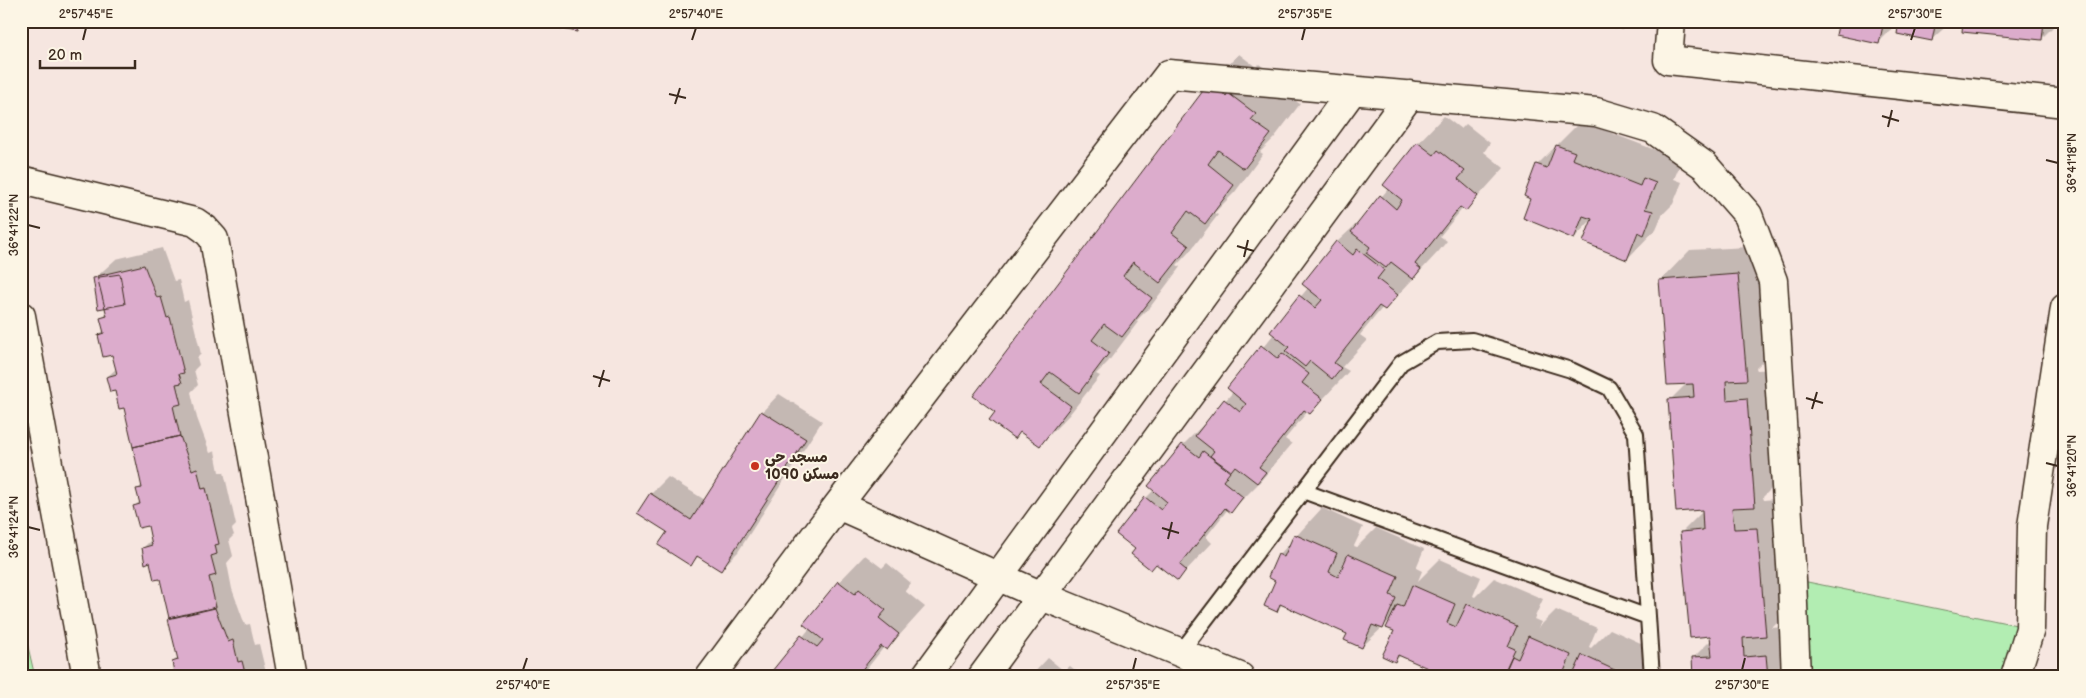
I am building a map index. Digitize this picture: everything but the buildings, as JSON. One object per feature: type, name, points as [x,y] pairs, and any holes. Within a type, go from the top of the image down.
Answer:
[{"type":"street","points":[[1671,21],[1668,60],[2065,103]]},
{"type":"street","points":[[710,677],[838,505],[1169,74],[1352,92],[1410,95],[1596,112],[1653,129],[1705,166],[1748,215],[1772,281],[1792,580],[1796,677]]},
{"type":"street","points":[[925,677],[1352,92]]},
{"type":"street","points":[[982,677],[1410,95]]},
{"type":"street","points":[[21,180],[195,222],[214,239],[292,677]]},
{"type":"street","points":[[2015,677],[2030,629],[2032,526],[2065,308]]},
{"type":"street","points":[[21,316],[87,677]]},
{"type":"street","points":[[838,505],[1042,596],[1240,677]]},
{"type":"lane","points":[[1180,653],[1401,363],[1437,342],[1472,340],[1570,370],[1609,388],[1636,434],[1652,677]]},
{"type":"lane","points":[[1303,492],[1648,617]]},
{"type":"green space","points":[[1793,579],[2031,628],[2015,677],[1796,677]]},
{"type":"green space","points":[[25,634],[35,677],[21,677],[21,635]]},
{"type":"place","name":"مسجد حي 1090 مسكن","points":[[755,466]]}]
